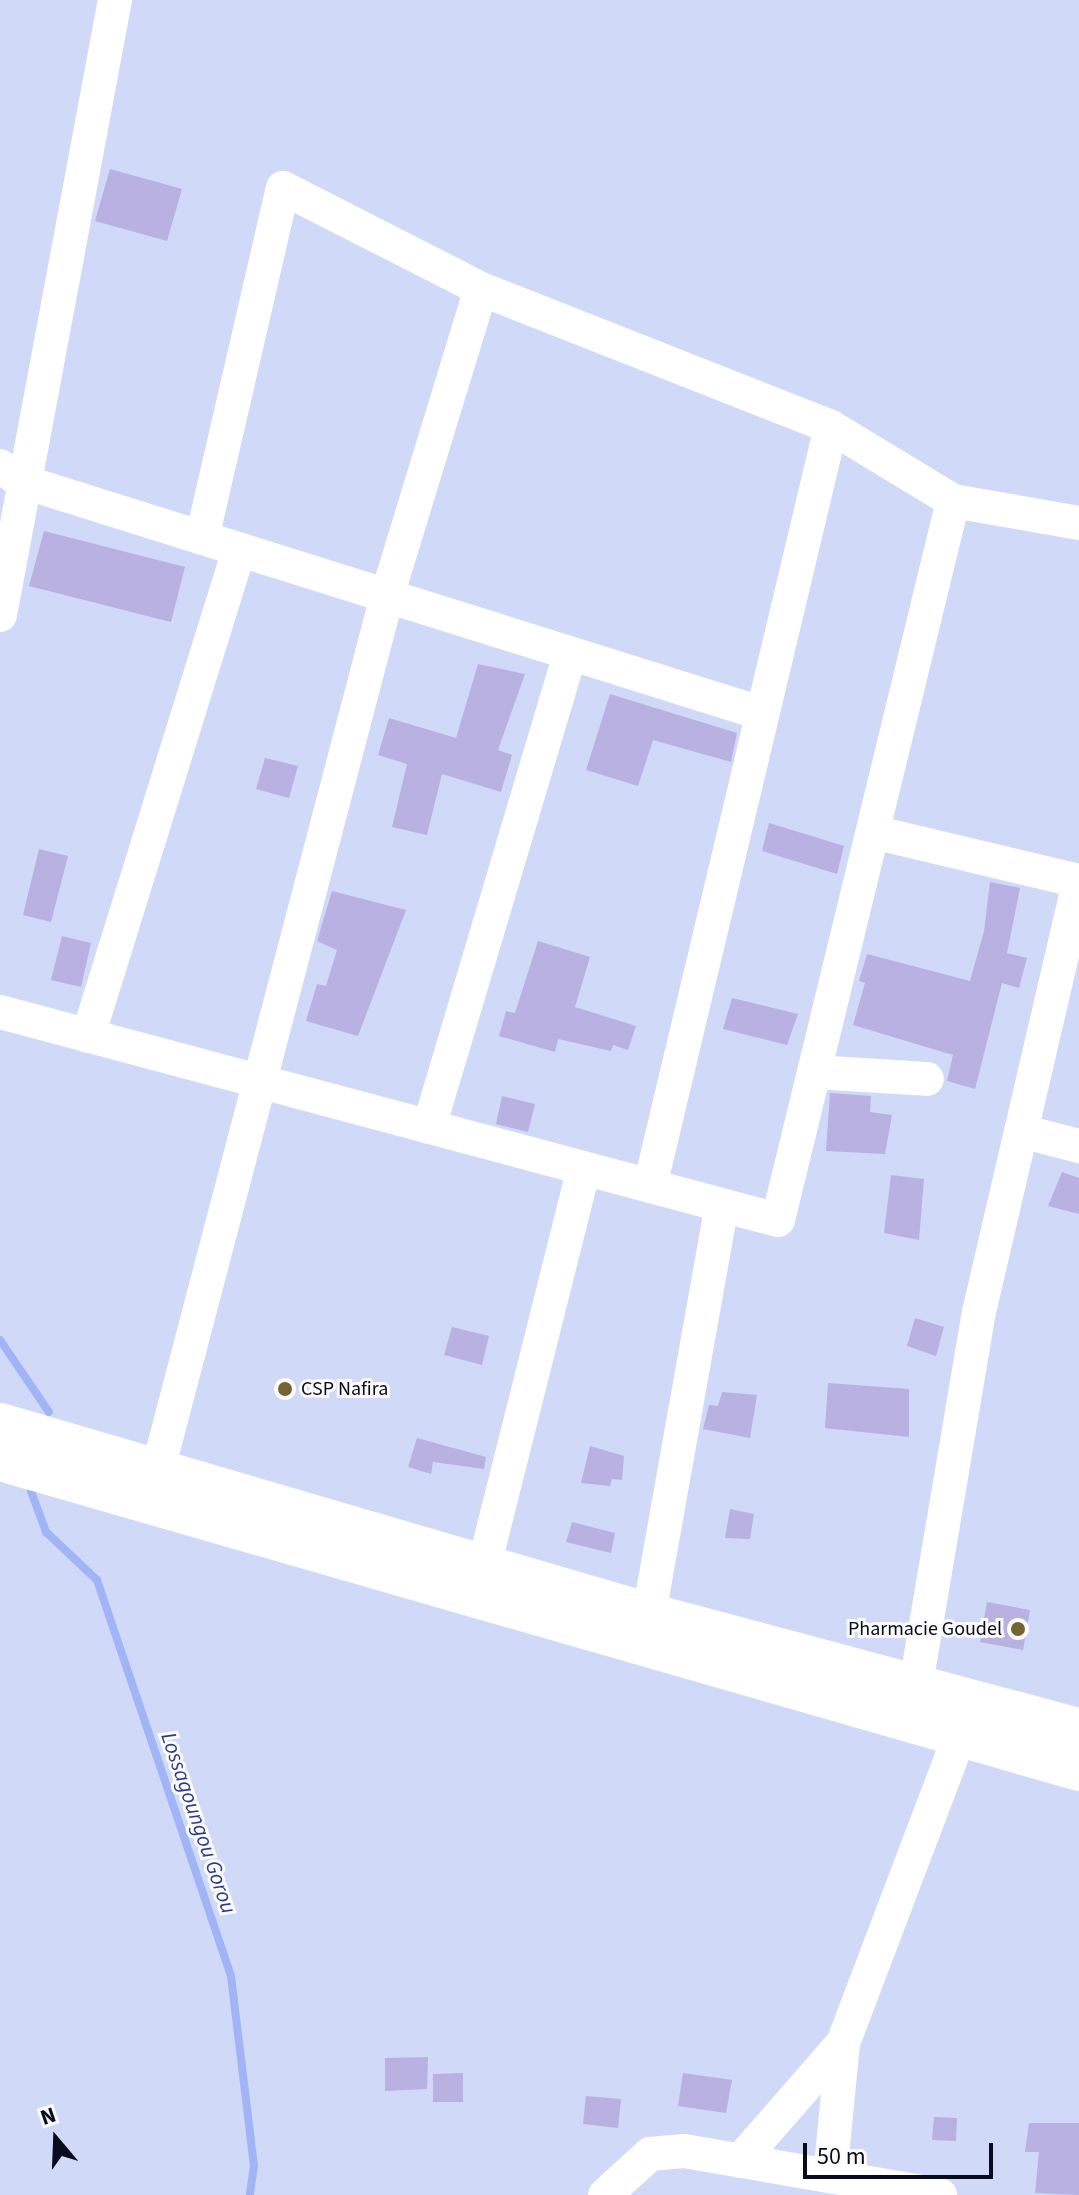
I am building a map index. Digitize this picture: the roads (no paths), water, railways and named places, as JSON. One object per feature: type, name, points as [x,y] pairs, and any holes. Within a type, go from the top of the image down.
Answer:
[{"type":"main road","points":[[0,1424],[157,1473],[649,1614],[1079,1729]]},
{"type":"main road","points":[[0,1460],[1079,1770]]},
{"type":"street","points":[[0,615],[10,474],[115,0]]},
{"type":"street","points":[[202,538],[283,188],[481,289],[831,427],[953,501],[1079,523]]},
{"type":"street","points":[[157,1473],[387,596],[481,289]]},
{"type":"street","points":[[650,1186],[831,427]]},
{"type":"street","points":[[10,474],[239,550],[761,713]]},
{"type":"street","points":[[0,1012],[778,1220],[953,501]]},
{"type":"street","points":[[88,1036],[239,550]]},
{"type":"street","points":[[429,1127],[570,654]]},
{"type":"street","points":[[873,832],[1079,882],[967,1372],[916,1684]]},
{"type":"street","points":[[814,1072],[927,1079]]},
{"type":"street","points":[[1021,1131],[1079,1146]]},
{"type":"street","points":[[484,1566],[584,1169]]},
{"type":"street","points":[[649,1614],[722,1205]]},
{"type":"street","points":[[830,2176],[843,2043],[959,1737]]},
{"type":"street","points":[[740,2161],[843,2043]]},
{"type":"street","points":[[605,2195],[650,2154],[684,2151],[930,2194]]},
{"type":"waterway","name":"Lossagoungou Gorou","points":[[0,1340],[49,1412]]},
{"type":"waterway","name":"Lossagoungou Gorou","points":[[31,1491],[46,1532],[97,1580],[231,1976],[254,2165],[250,2195]]},
{"type":"place","name":"CSP Nafira","points":[[285,1389]]},
{"type":"place","name":"Pharmacie Goudel","points":[[1018,1629]]}]
